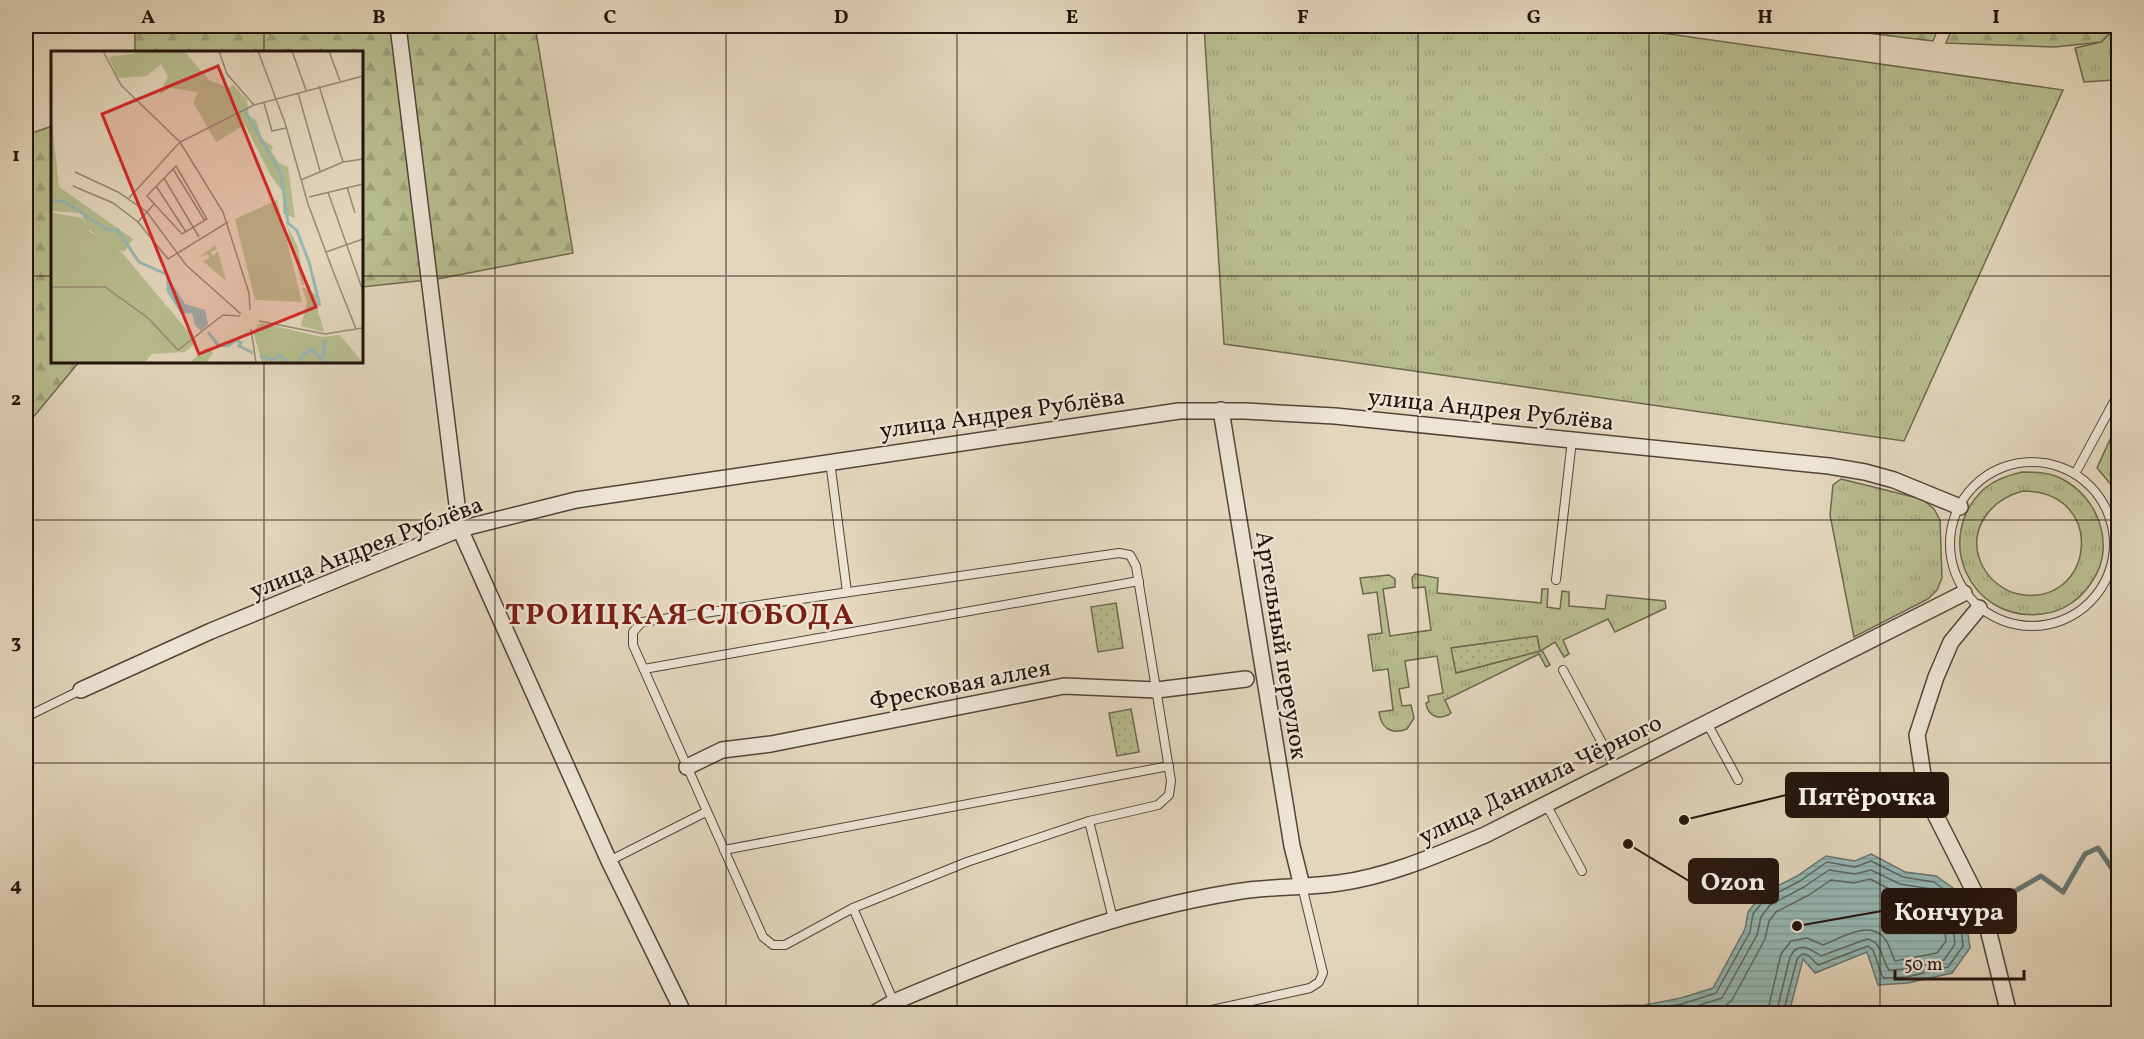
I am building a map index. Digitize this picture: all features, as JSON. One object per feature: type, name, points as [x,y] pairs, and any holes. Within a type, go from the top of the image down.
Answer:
[{"type":"street","points":[[398,26],[460,530],[609,861],[684,1014]]},
{"type":"street","name":"улица Андрея Рублёва","points":[[81,690],[211,631],[460,530],[576,500],[1179,411],[1221,410],[1335,416],[1828,466],[1894,480],[1960,507]]},
{"type":"street","name":"Артельный переулок","points":[[1221,410],[1292,846],[1302,886]]},
{"type":"street","name":"улица Даниила Чёрного","points":[[873,1014],[897,1008],[1042,942],[1113,919],[1236,891],[1338,884],[1384,875],[1485,835],[1964,593]]},
{"type":"street","points":[[1979,608],[1951,642],[1936,677],[1917,735],[1924,788],[1983,909],[2009,1014]]},
{"type":"street","name":"Фресковая аллея","points":[[687,767],[722,750],[771,744],[1064,686],[1156,690],[1246,679]]},
{"type":"lane","points":[[2075,474],[2118,394]]},
{"type":"lane","points":[[1556,580],[1572,440]]},
{"type":"lane","points":[[830,461],[847,592]]},
{"type":"lane","points":[[2036,462],[2057,465],[2075,474],[2096,491],[2109,514],[2114,539],[2115,565],[2100,590],[2082,610],[2058,622],[2031,626],[2004,621],[1979,608],[1964,593],[1951,556],[1950,536],[1960,507],[1978,482],[1996,470],[2016,463],[2036,462]]},
{"type":"lane","points":[[1119,553],[1130,555],[1136,566],[1139,582],[1169,766],[1171,781],[1169,795],[1158,805],[1089,821],[967,862],[853,908],[785,945],[773,945],[763,937],[706,812],[633,645],[633,632],[642,622],[847,592],[1119,553]]},
{"type":"lane","points":[[644,669],[1139,582]]},
{"type":"lane","points":[[1563,670],[1616,769]]},
{"type":"lane","points":[[26,717],[81,690]]},
{"type":"lane","points":[[1707,723],[1738,780]]},
{"type":"lane","points":[[724,850],[1169,766]]},
{"type":"lane","points":[[1546,804],[1582,871]]},
{"type":"lane","points":[[609,861],[706,812]]},
{"type":"lane","points":[[1089,821],[1113,919]]},
{"type":"lane","points":[[1194,1014],[1310,988],[1319,982],[1323,973],[1302,886]]},
{"type":"lane","points":[[853,908],[897,1008]]},
{"type":"green space","points":[[535,26],[573,253],[437,279],[363,287],[363,51],[135,51],[135,27]]},
{"type":"green space","points":[[1204,26],[1613,26],[2063,90],[1904,441],[1224,344]]},
{"type":"green space","points":[[1809,26],[1939,26],[1933,41]]},
{"type":"green space","points":[[1953,26],[2117,26],[2101,42],[2055,47],[1946,43]]},
{"type":"green space","points":[[2117,26],[2118,83],[2114,80],[2084,82],[2075,48],[2101,42]]},
{"type":"green space","points":[[51,126],[51,363],[78,363],[26,426],[26,135]]},
{"type":"green space","points":[[2118,422],[2118,497],[2113,487],[2097,468]]},
{"type":"green space","points":[[2022,472],[2053,475],[2075,487],[2094,510],[2103,537],[2100,566],[2093,580],[2072,603],[2050,613],[2017,613],[1995,605],[1978,591],[1966,573],[1960,552],[1961,530],[1969,508],[1989,485]],"holes":[[[2023,491],[2051,496],[2069,509],[2079,528],[2081,548],[2076,568],[2063,584],[2044,594],[2018,594],[1998,584],[1983,567],[1978,554],[1979,530],[1991,510],[2011,495]]]},
{"type":"green space","points":[[1841,479],[1922,499],[1934,509],[1940,520],[1942,578],[1937,590],[1928,599],[1854,637],[1830,515],[1833,485]]},
{"type":"green space","points":[[1415,574],[1438,578],[1437,593],[1541,603],[1542,589],[1548,589],[1547,607],[1560,609],[1562,591],[1569,592],[1569,606],[1605,609],[1607,595],[1665,601],[1666,608],[1615,632],[1608,619],[1563,640],[1569,654],[1564,657],[1555,642],[1542,650],[1550,665],[1546,667],[1539,654],[1445,700],[1451,713],[1443,717],[1429,712],[1426,703],[1429,702],[1428,696],[1443,693],[1437,656],[1405,661],[1409,687],[1399,689],[1402,706],[1411,705],[1414,718],[1407,729],[1396,731],[1388,729],[1380,718],[1379,712],[1393,710],[1388,669],[1373,671],[1368,635],[1382,633],[1377,592],[1363,594],[1360,578],[1389,575],[1395,579],[1395,587],[1383,589],[1390,636],[1431,630],[1425,587],[1413,588],[1412,578]],"holes":[[[1537,637],[1540,651],[1456,673],[1452,648]]]},
{"type":"green space","points":[[1116,603],[1123,648],[1098,652],[1091,607]]},
{"type":"green space","points":[[1537,636],[1540,651],[1456,673],[1451,648]]},
{"type":"green space","points":[[1131,709],[1139,752],[1117,756],[1109,713]]},
{"type":"water","points":[[1871,854],[1905,872],[1936,876],[1953,888],[1965,912],[1970,948],[1952,973],[1908,983],[1878,985],[1867,952],[1815,973],[1803,959],[1789,1013],[1568,1013],[1591,1006],[1645,1005],[1681,998],[1713,988],[1745,929],[1748,912],[1762,894],[1797,876],[1826,856],[1855,861]]},
{"type":"waterway","points":[[2001,899],[2041,876],[2063,892],[2085,854],[2098,848],[2113,870],[2118,868]]},
{"type":"place","name":"Пятёрочка","points":[[1684,820]]},
{"type":"place","name":"Ozon","points":[[1628,844]]},
{"type":"place","name":"Кончура","points":[[1797,926]]},
{"type":"district","name":"ТРОИЦКАЯ СЛОБОДА","points":[[680,614]]}]
